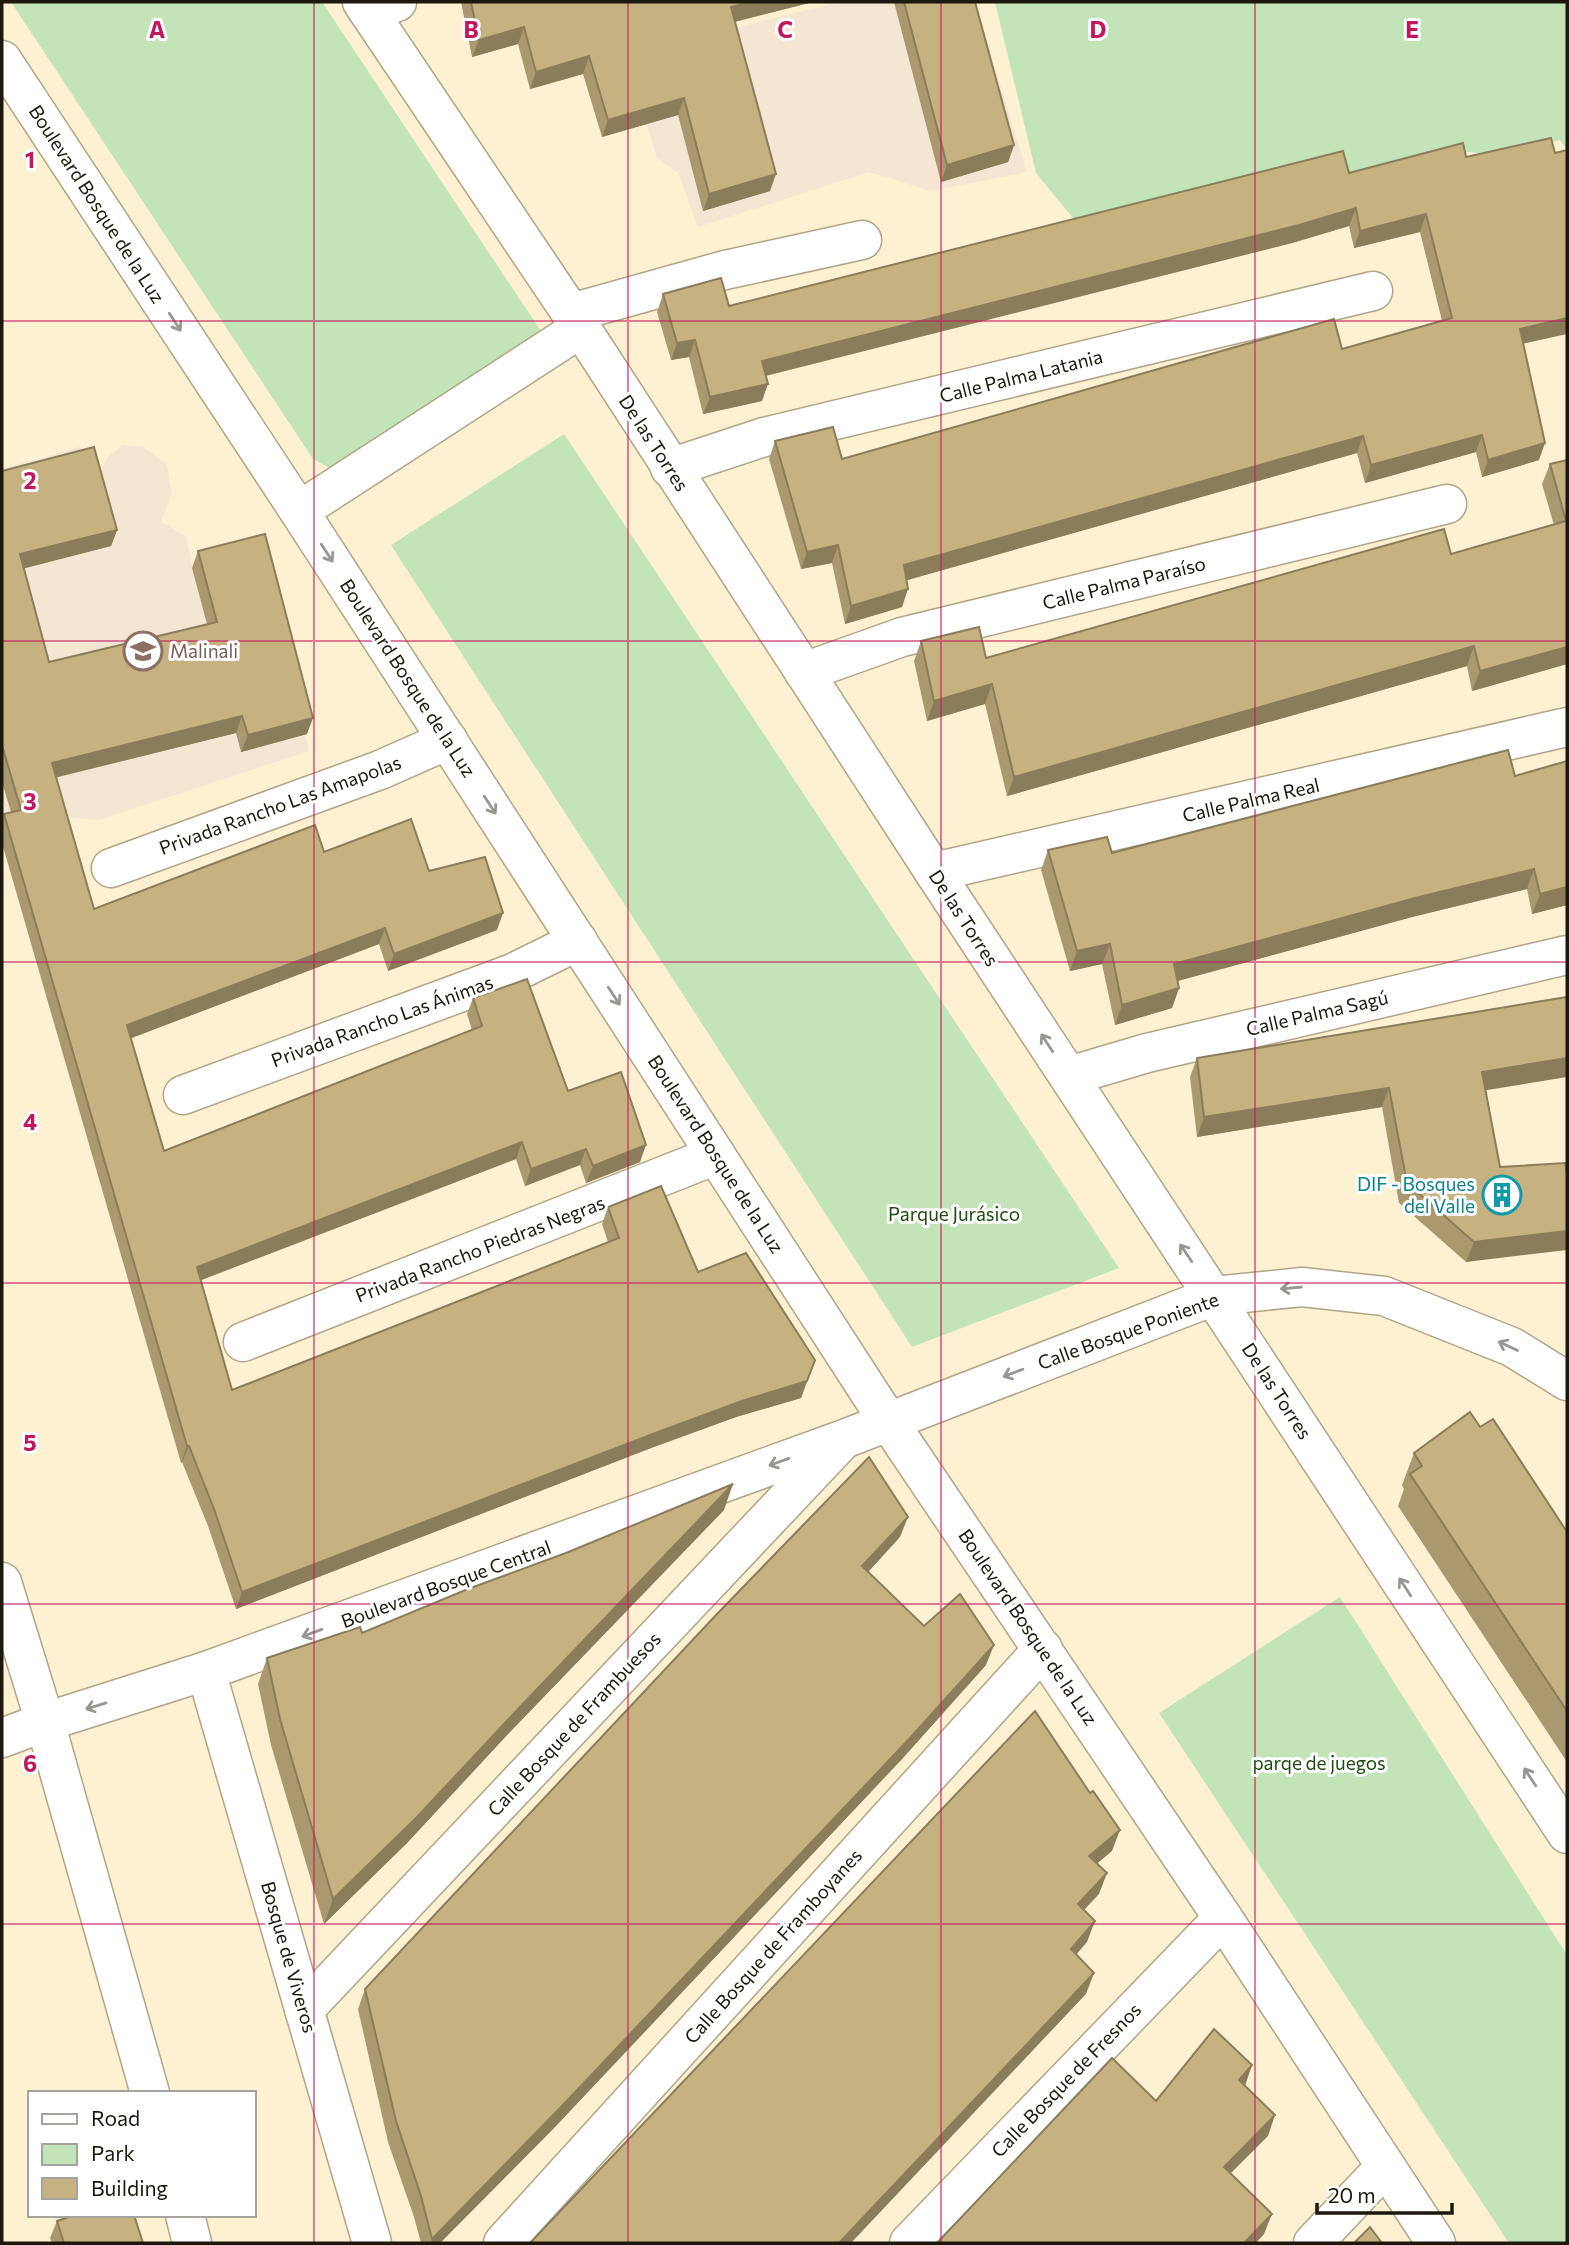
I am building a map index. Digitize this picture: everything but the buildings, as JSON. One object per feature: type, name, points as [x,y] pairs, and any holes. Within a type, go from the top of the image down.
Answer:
[{"type":"street","name":"De las Torres","points":[[376,5],[670,468],[1567,1834]]},
{"type":"street","name":"Boulevard Bosque de la Luz","points":[[2,60],[299,511],[888,1421],[1223,1917],[1436,2243]]},
{"type":"street","points":[[299,511],[576,321],[725,270],[862,240]]},
{"type":"street","name":"Calle Palma Latania","points":[[670,468],[764,437],[1373,291]]},
{"type":"street","name":"Calle Palma Paraíso","points":[[804,673],[902,637],[1447,504]]},
{"type":"street","name":"Calle Palma Real","points":[[934,872],[1567,727]]},
{"type":"street","name":"Privada Rancho Las Amapolas","points":[[111,868],[380,771],[448,740]]},
{"type":"street","name":"Privada Rancho Las Ánimas","points":[[183,1095],[513,973],[578,941]]},
{"type":"street","name":"Calle Palma Sagú","points":[[1069,1076],[1147,1053],[1567,956]]},
{"type":"street","name":"Privada Rancho Piedras Negras","points":[[243,1342],[716,1155]]},
{"type":"street","name":"Calle Bosque Poniente","points":[[888,1421],[1214,1296],[1302,1286],[1384,1296],[1512,1347],[1567,1381]]},
{"type":"street","name":"Boulevard Bosque Central","points":[[2,1738],[206,1671],[888,1421]]},
{"type":"street","name":"Calle Bosque de Frambuesos","points":[[304,2010],[844,1439]]},
{"type":"street","points":[[2,1582],[45,1722],[149,2091]]},
{"type":"street","name":"Calle Bosque de Framboyanes","points":[[503,2243],[1043,1649]]},
{"type":"street","name":"Bosque de Viveros","points":[[206,1671],[372,2243]]},
{"type":"street","name":"Calle Bosque de Fresnos","points":[[909,2243],[1223,1917]]},
{"type":"street","points":[[1313,2243],[1385,2167]]},
{"type":"street","points":[[186,2217],[192,2243]]},
{"type":"shaded area","points":[[839,2],[975,2],[1027,172],[931,191],[869,172],[698,227],[678,173],[657,158],[626,55]]},
{"type":"shaded area","name":"Malinali","points":[[122,445],[143,447],[167,465],[172,494],[161,522],[186,536],[192,567],[259,551],[309,751],[99,820],[56,816],[2,829],[2,469],[80,447],[87,464],[100,473],[107,458]]},
{"type":"green space","points":[[11,2],[322,2],[541,331],[333,470],[313,459]]},
{"type":"green space","points":[[995,2],[1567,2],[1567,150],[1560,140],[1496,155],[1469,152],[1348,181],[1077,223],[1036,173]]},
{"type":"green space","name":"Parque Jurásico","points":[[564,434],[1119,1268],[912,1347],[391,545]]},
{"type":"green space","name":"parqe de juegos","points":[[1340,1597],[1567,1955],[1567,2243],[1509,2243],[1159,1713]]},
{"type":"place","name":"Malinali","points":[[143,651]]},
{"type":"place","name":"DIF - Bosques del Valle","points":[[1502,1195]]}]
